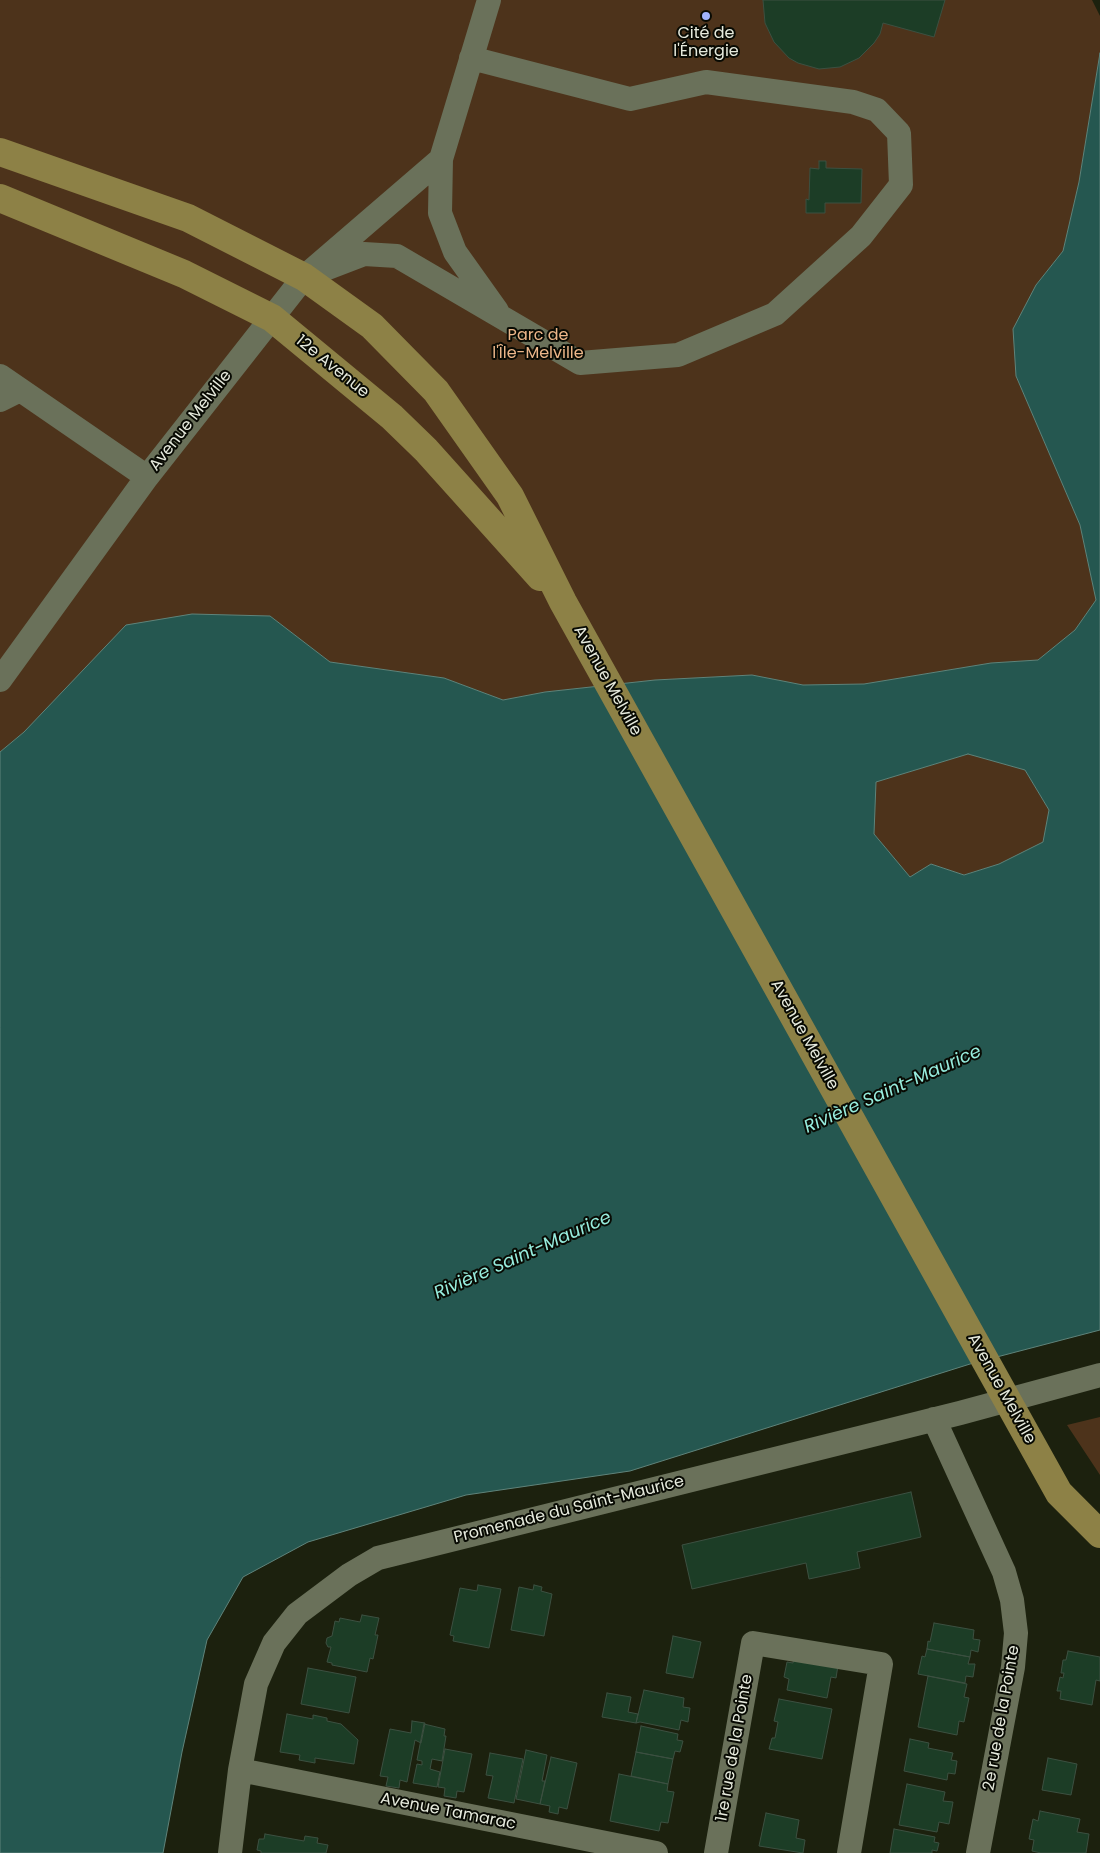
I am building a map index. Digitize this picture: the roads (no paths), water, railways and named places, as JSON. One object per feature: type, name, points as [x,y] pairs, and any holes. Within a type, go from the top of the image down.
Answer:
[{"type":"main road","name":"Avenue Melville","points":[[0,152],[188,218],[304,277],[372,326],[436,391],[510,496],[563,602],[1059,1494],[1100,1534]]},
{"type":"main road","points":[[0,198],[184,274],[272,318]]},
{"type":"main road","name":"12e Avenue","points":[[272,318],[392,417]]},
{"type":"main road","name":"Avenue Melville","points":[[392,417],[426,450],[563,602]]},
{"type":"street","points":[[489,0],[441,159],[440,212],[456,252],[501,317]]},
{"type":"street","points":[[304,277],[364,254],[397,256],[580,363],[678,355],[775,314],[861,236],[901,185],[899,133],[877,110],[853,102],[706,82],[630,99],[471,58]]},
{"type":"street","points":[[304,277],[441,159]]},
{"type":"street","name":"Avenue Melville","points":[[0,376],[10,395],[147,477],[304,277]]},
{"type":"street","points":[[0,680],[147,477]]},
{"type":"street","name":"Promenade du Saint-Maurice","points":[[230,1853],[240,1770],[256,1684],[274,1643],[297,1614],[349,1575],[378,1558],[934,1419],[1100,1375]]},
{"type":"street","name":"2e rue de la Pointe","points":[[934,1419],[1004,1572],[1012,1600],[1016,1633],[1013,1667],[978,1853]]},
{"type":"street","name":"1re rue de la Pointe","points":[[716,1853],[754,1643],[881,1664],[849,1853]]},
{"type":"street","name":"Avenue Tamarac","points":[[240,1770],[656,1853]]},
{"type":"water","name":"Rivière Saint-Maurice","points":[[1100,53],[1100,1330],[970,1364],[630,1471],[466,1495],[308,1542],[243,1577],[207,1640],[182,1752],[163,1853],[0,1853],[0,752],[24,732],[126,625],[192,614],[270,616],[330,662],[444,678],[503,700],[545,692],[655,680],[752,675],[803,685],[864,684],[991,663],[1038,660],[1075,630],[1096,600],[1080,525],[1016,376],[1013,329],[1036,285],[1063,251],[1079,182]],"holes":[[[968,754],[1025,770],[1049,810],[1043,842],[999,864],[964,875],[931,864],[910,877],[874,834],[876,782]]]},
{"type":"place","name":"Cité de l'Énergie","points":[[706,16]]},
{"type":"park label","name":"Parc de l'Île-Melville","points":[[538,345]]}]
